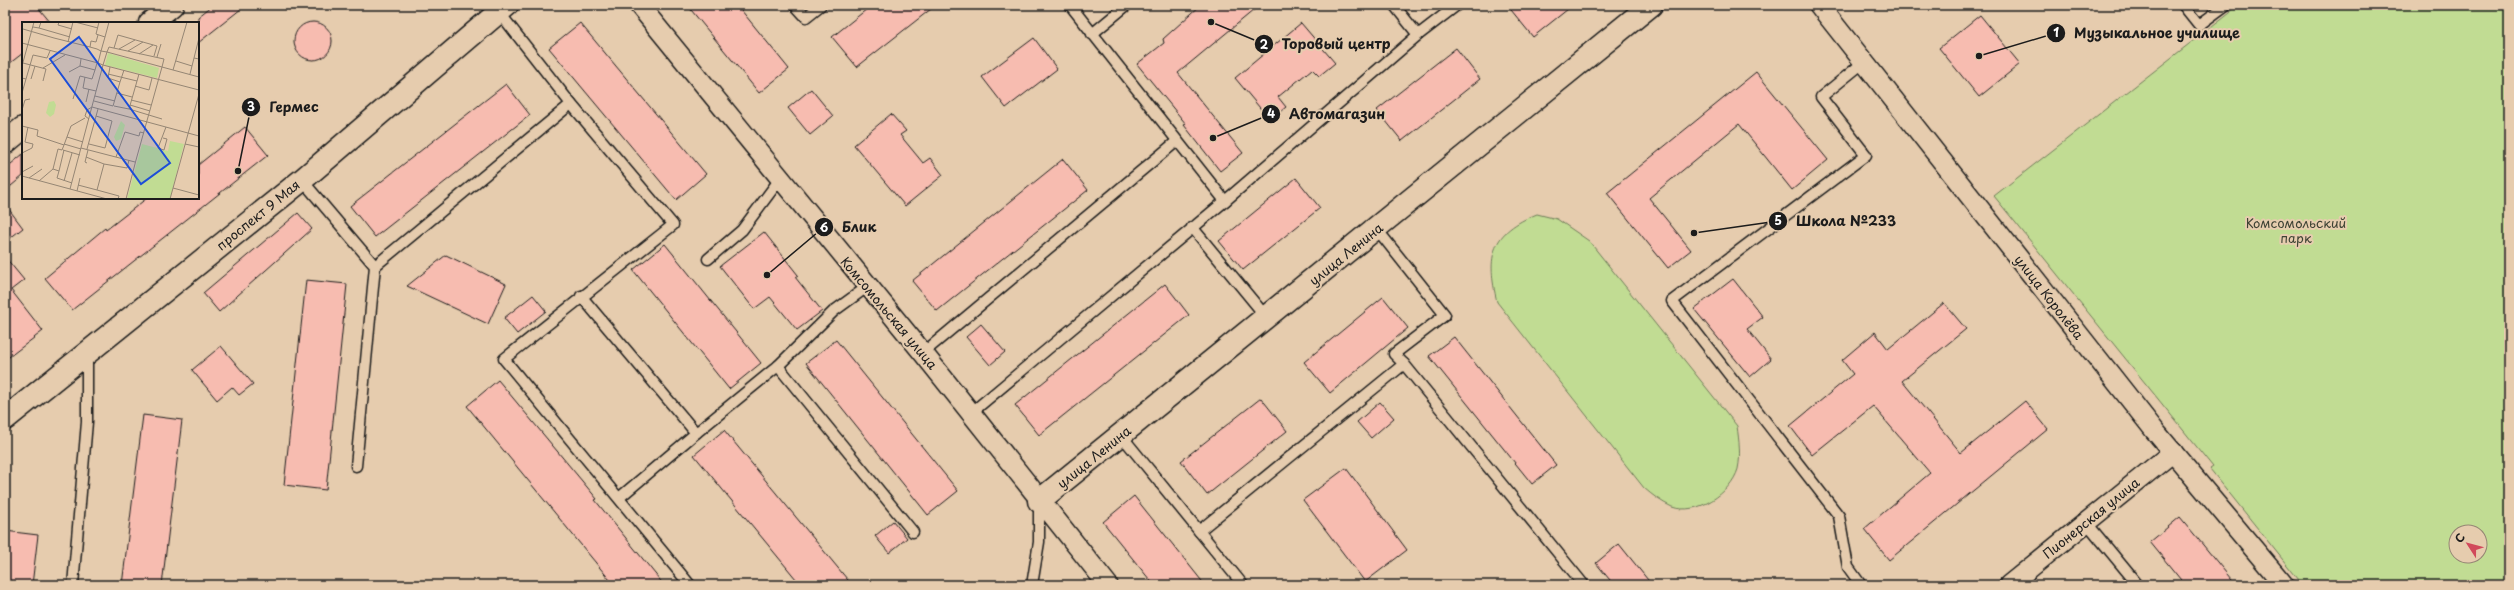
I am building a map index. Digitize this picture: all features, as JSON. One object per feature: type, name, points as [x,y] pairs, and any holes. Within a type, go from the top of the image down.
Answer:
[{"type":"street","points":[[151,22],[172,5]]},
{"type":"street","name":"Комсомольская улица","points":[[639,5],[867,287],[923,353],[1039,501],[1108,585]]},
{"type":"street","name":"улица Ленина","points":[[1039,501],[1267,318],[1651,5]]},
{"type":"street","name":"улица Королёва","points":[[1819,5],[2173,452],[2284,585]]},
{"type":"street","name":"проспект 9 Мая","points":[[5,419],[302,180],[503,8]]},
{"type":"street","points":[[5,143],[22,129]]},
{"type":"street","name":"Пионерская улица","points":[[2009,585],[2173,452]]},
{"type":"lane","points":[[795,5],[806,17],[820,5]]},
{"type":"lane","points":[[1070,5],[1225,201]]},
{"type":"lane","points":[[1092,34],[1126,5]]},
{"type":"lane","points":[[1394,5],[1418,35]]},
{"type":"lane","points":[[971,413],[1225,201],[1418,35],[1457,5]]},
{"type":"lane","points":[[2183,5],[2199,25],[2226,5]]},
{"type":"lane","points":[[503,8],[571,104],[673,225],[581,296],[504,359],[690,585]]},
{"type":"lane","points":[[1861,585],[1848,567],[1839,516],[1672,301],[1866,155],[1820,97],[1864,62]]},
{"type":"lane","points":[[356,466],[375,266],[571,104]]},
{"type":"lane","points":[[923,353],[1177,141]]},
{"type":"lane","points":[[708,259],[742,230],[780,179]]},
{"type":"lane","points":[[302,180],[375,266]]},
{"type":"lane","points":[[1192,227],[1267,318]]},
{"type":"lane","points":[[1376,228],[1445,315],[1394,354],[1404,364],[1584,585]]},
{"type":"lane","points":[[619,498],[778,366],[834,311],[867,287]]},
{"type":"lane","points":[[581,296],[696,433]]},
{"type":"lane","points":[[73,585],[87,422],[87,352]]},
{"type":"lane","points":[[1199,532],[1404,364]]},
{"type":"lane","points":[[778,366],[913,532]]},
{"type":"lane","points":[[1121,436],[1243,585]]},
{"type":"lane","points":[[1032,585],[1039,542],[1039,501]]},
{"type":"lane","points":[[2086,522],[2138,585]]},
{"type":"green space","name":"Комсомольский парк","points":[[2239,5],[2509,5],[2509,585],[2303,585],[2210,469],[2213,467],[1994,196]]},
{"type":"green space","points":[[1537,214],[1557,219],[1589,241],[1737,426],[1740,453],[1738,469],[1728,486],[1721,494],[1712,500],[1692,508],[1682,509],[1672,507],[1664,503],[1644,488],[1497,302],[1492,271],[1496,248],[1501,238],[1510,229]]},
{"type":"building","points":[[5,5],[36,5],[50,22],[22,22],[22,54],[5,67]]},
{"type":"building","points":[[213,5],[246,5],[199,42],[198,17]]},
{"type":"building","points":[[687,5],[737,5],[789,69],[759,93]]},
{"type":"building","points":[[872,5],[936,5],[857,67],[832,37]]},
{"type":"building","points":[[1201,5],[1260,5],[1178,73],[1243,153],[1220,171],[1184,125],[1186,124],[1137,64],[1164,43],[1163,39]]},
{"type":"building","points":[[1507,5],[1573,5],[1533,37]]},
{"type":"building","points":[[1980,15],[2020,64],[1979,97],[1939,48]]},
{"type":"building","points":[[313,22],[326,28],[332,41],[326,54],[313,60],[300,54],[294,41],[300,28]]},
{"type":"building","points":[[580,23],[706,174],[676,200],[549,48]]},
{"type":"building","points":[[1301,23],[1335,63],[1319,76],[1312,69],[1278,97],[1286,107],[1270,120],[1235,78]]},
{"type":"building","points":[[1034,38],[1057,69],[1006,108],[982,77]]},
{"type":"building","points":[[1456,48],[1480,79],[1402,141],[1377,110]]},
{"type":"building","points":[[1756,72],[1828,160],[1792,190],[1739,124],[1649,198],[1691,250],[1668,268],[1607,193]]},
{"type":"building","points":[[506,84],[530,115],[375,237],[350,206]]},
{"type":"building","points":[[811,89],[833,116],[810,135],[788,108]]},
{"type":"building","points":[[891,114],[906,131],[900,135],[923,163],[930,158],[943,175],[905,206],[854,145]]},
{"type":"building","points":[[245,127],[268,155],[72,310],[45,278],[105,228],[106,230],[146,199],[199,199],[199,164]]},
{"type":"building","points":[[22,155],[22,177],[5,191],[5,169]]},
{"type":"building","points":[[1063,159],[1088,190],[937,311],[912,281]]},
{"type":"building","points":[[1296,178],[1320,208],[1243,270],[1219,241]]},
{"type":"building","points":[[5,204],[23,228],[5,242]]},
{"type":"building","points":[[298,213],[312,229],[219,312],[203,293]]},
{"type":"building","points":[[764,232],[798,275],[795,277],[822,311],[797,330],[770,297],[754,309],[720,266]]},
{"type":"building","points":[[665,244],[761,363],[729,389],[633,270]]},
{"type":"building","points":[[446,255],[506,284],[488,324],[407,286]]},
{"type":"building","points":[[5,257],[24,280],[11,290],[43,331],[5,360]]},
{"type":"building","points":[[1733,279],[1763,317],[1747,329],[1771,359],[1750,377],[1694,309]]},
{"type":"building","points":[[306,280],[347,284],[326,490],[284,485]]},
{"type":"building","points":[[1165,284],[1189,315],[1039,435],[1015,405]]},
{"type":"building","points":[[533,295],[546,311],[517,334],[504,318]]},
{"type":"building","points":[[1383,297],[1408,328],[1330,393],[1304,362]]},
{"type":"building","points":[[1944,303],[1966,329],[1902,381],[1961,453],[2025,401],[2048,429],[1889,560],[1864,529],[1930,473],[1873,406],[1812,455],[1790,426],[1853,374],[1842,360],[1875,332],[1888,349]]},
{"type":"building","points":[[981,324],[1005,352],[990,365],[966,337]]},
{"type":"building","points":[[1454,337],[1556,465],[1532,484],[1429,356]]},
{"type":"building","points":[[836,340],[958,491],[928,515],[806,363]]},
{"type":"building","points":[[221,346],[253,384],[239,395],[232,387],[217,400],[192,370]]},
{"type":"building","points":[[498,380],[597,499],[595,500],[664,585],[614,585],[467,406]]},
{"type":"building","points":[[1261,398],[1287,431],[1207,495],[1181,461]]},
{"type":"building","points":[[1380,402],[1394,418],[1371,438],[1357,422]]},
{"type":"building","points":[[143,415],[182,420],[162,585],[122,585]]},
{"type":"building","points":[[724,430],[852,585],[801,585],[694,455]]},
{"type":"building","points":[[1346,468],[1407,550],[1365,582],[1303,500]]},
{"type":"building","points":[[1134,496],[1205,585],[1154,585],[1103,522]]},
{"type":"building","points":[[2180,517],[2236,585],[2185,585],[2150,542]]},
{"type":"building","points":[[893,521],[907,538],[889,553],[875,536]]},
{"type":"building","points":[[5,531],[38,535],[32,585],[5,585]]},
{"type":"building","points":[[1619,544],[1652,585],[1614,585],[1596,563]]},
{"type":"place","name":"Торовый центр","points":[[1211,22]]},
{"type":"place","name":"Музыкальное училище","points":[[1979,56]]},
{"type":"place","name":"Автомагазин","points":[[1213,138]]},
{"type":"place","name":"Гермес","points":[[238,171]]},
{"type":"place","name":"Школа №233","points":[[1694,233]]},
{"type":"place","name":"Блик","points":[[767,275]]}]
